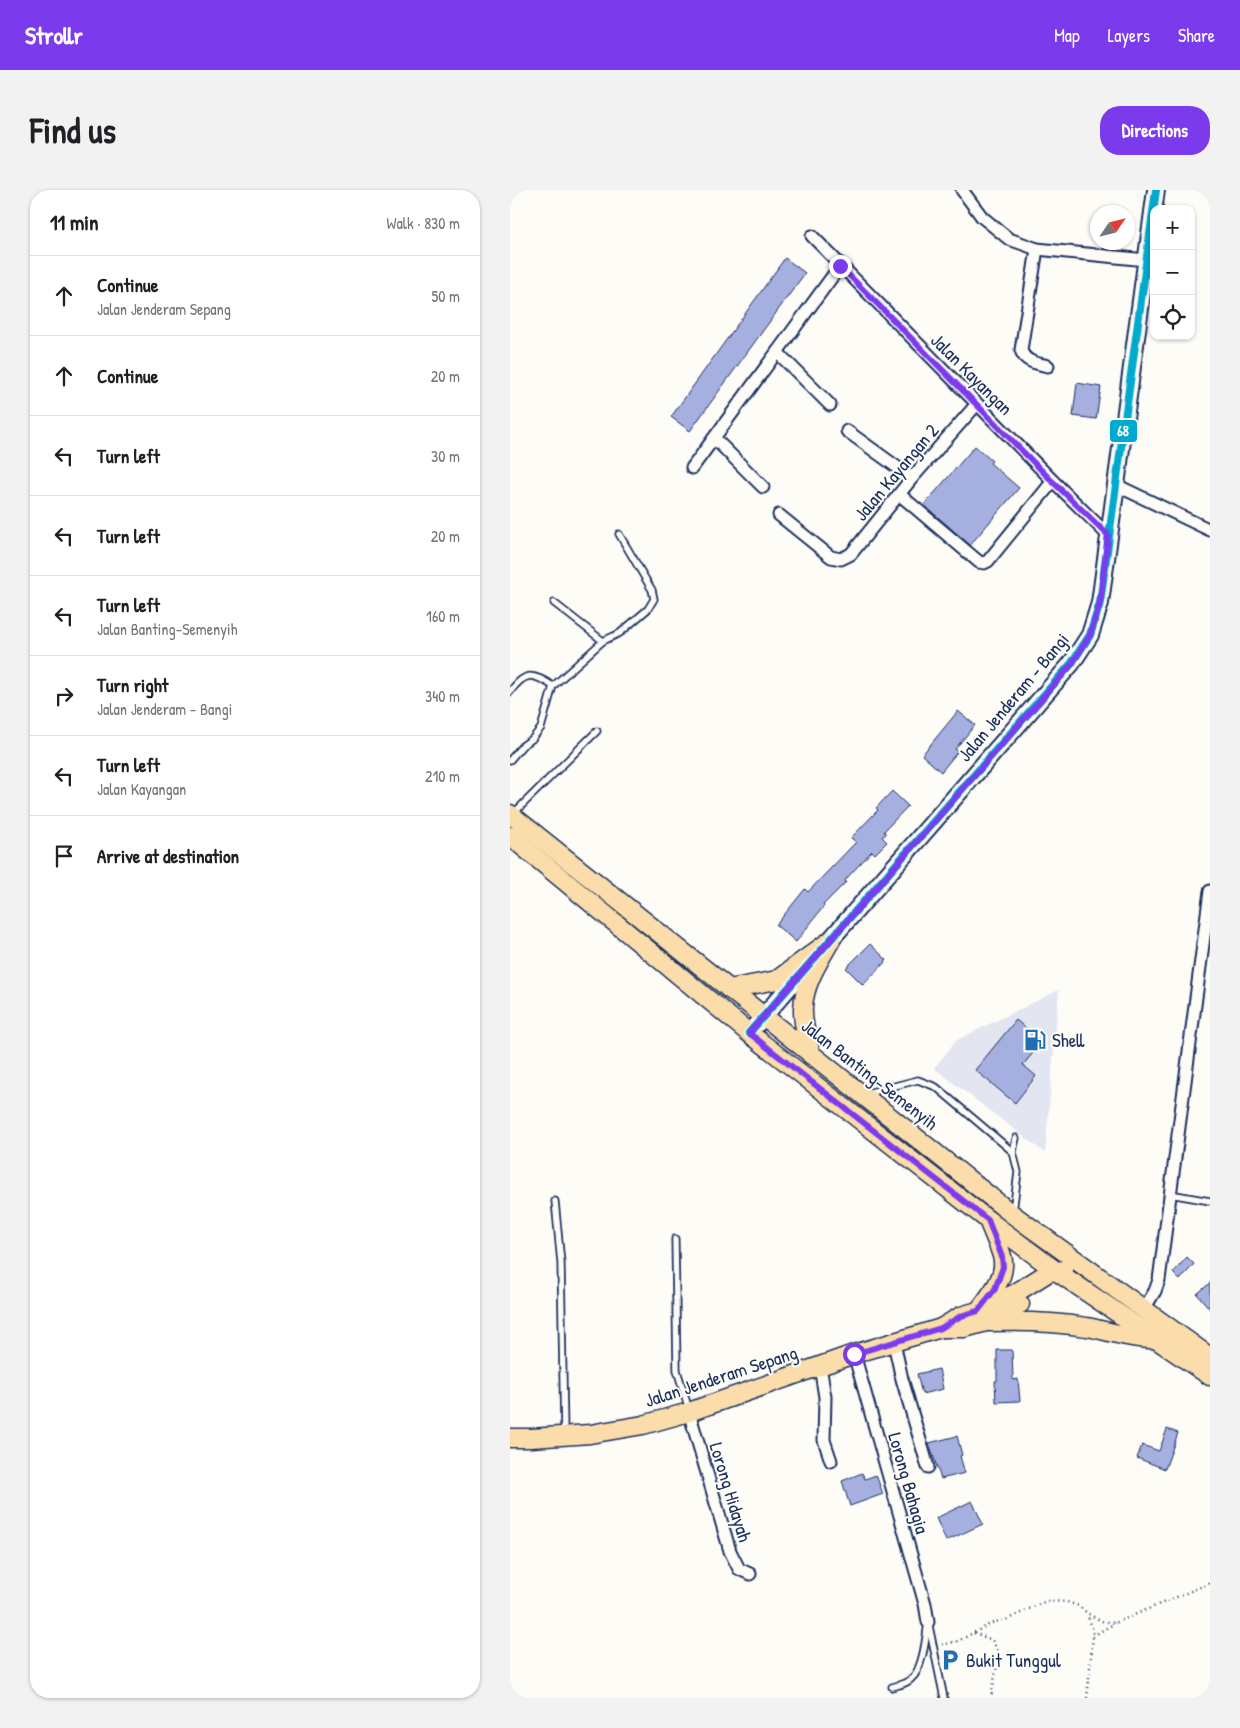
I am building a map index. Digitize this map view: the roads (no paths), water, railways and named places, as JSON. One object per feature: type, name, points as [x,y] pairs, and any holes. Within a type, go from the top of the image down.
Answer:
[{"type":"main road","name":"Jalan Jenderam - Bangi","points":[[749,1033],[1072,664],[1090,635],[1100,603],[1156,190]]},
{"type":"main road","name":"Jalan Banting-Semenyih","points":[[511,815],[1017,1217],[1209,1356]]},
{"type":"main road","points":[[510,836],[749,1033],[988,1220],[1056,1271],[1210,1376]]},
{"type":"main road","points":[[729,989],[777,980],[831,940]]},
{"type":"main road","points":[[811,1055],[802,1010],[804,995],[811,977],[831,940]]},
{"type":"main road","points":[[1017,1217],[1034,1237],[1051,1252],[1055,1258],[1056,1271]]},
{"type":"main road","points":[[982,1317],[1003,1267],[1002,1257],[988,1220]]},
{"type":"main road","points":[[982,1317],[1049,1272],[1077,1269],[1094,1272]]},
{"type":"main road","name":"Jalan Jenderam Sepang","points":[[510,1438],[590,1434],[643,1425],[689,1412],[854,1354],[941,1328],[961,1316],[982,1317]]},
{"type":"main road","points":[[982,1317],[1087,1327],[1140,1339],[1155,1339]]},
{"type":"street","points":[[962,190],[982,217],[1009,239],[1038,249],[1146,260]]},
{"type":"street","name":"Jalan Kayangan","points":[[812,236],[1052,481],[1108,535]]},
{"type":"street","points":[[1038,249],[1021,350],[1023,357],[1048,366]]},
{"type":"street","points":[[692,468],[840,266]]},
{"type":"street","points":[[776,352],[830,405]]},
{"type":"street","name":"Jalan Kayangan 2","points":[[779,515],[831,557],[841,559],[851,554],[912,478],[977,404]]},
{"type":"street","points":[[848,432],[912,478]]},
{"type":"street","points":[[714,438],[763,488]]},
{"type":"street","points":[[899,494],[979,562],[984,563],[988,561],[1052,481]]},
{"type":"street","points":[[1116,485],[1210,530]]},
{"type":"street","points":[[1144,1309],[1155,1291],[1159,1280],[1209,919],[1210,891]]},
{"type":"street","points":[[894,1343],[902,1379],[928,1467]]},
{"type":"street","name":"Lorong Bahagia","points":[[854,1354],[925,1604],[928,1622]]},
{"type":"street","points":[[820,1366],[825,1397],[824,1440],[831,1461]]},
{"type":"street","name":"Lorong Hidayah","points":[[689,1412],[730,1551],[739,1569],[750,1574]]},
{"type":"lane","points":[[510,760],[540,728],[553,686],[603,641],[620,633],[648,609],[654,598],[652,590],[620,534]]},
{"type":"lane","points":[[554,603],[603,641]]},
{"type":"lane","points":[[510,692],[517,683],[526,677],[538,676],[553,686]]},
{"type":"lane","points":[[511,815],[597,731]]},
{"type":"lane","points":[[862,1094],[918,1080],[936,1087],[1013,1152]]},
{"type":"lane","points":[[1016,1138],[1013,1152],[1018,1172],[1017,1217]]},
{"type":"lane","points":[[1170,1194],[1210,1201]]},
{"type":"lane","points":[[555,1201],[561,1263],[564,1436]]},
{"type":"lane","points":[[675,1239],[677,1370],[689,1412]]},
{"type":"lane","points":[[928,1622],[944,1698]]},
{"type":"lane","points":[[892,1687],[908,1682],[913,1678],[918,1669],[928,1622]]},
{"type":"place","name":"Shell","points":[[1035,1040]]},
{"type":"place","name":"Bukit Tunggul","points":[[950,1660]]}]
